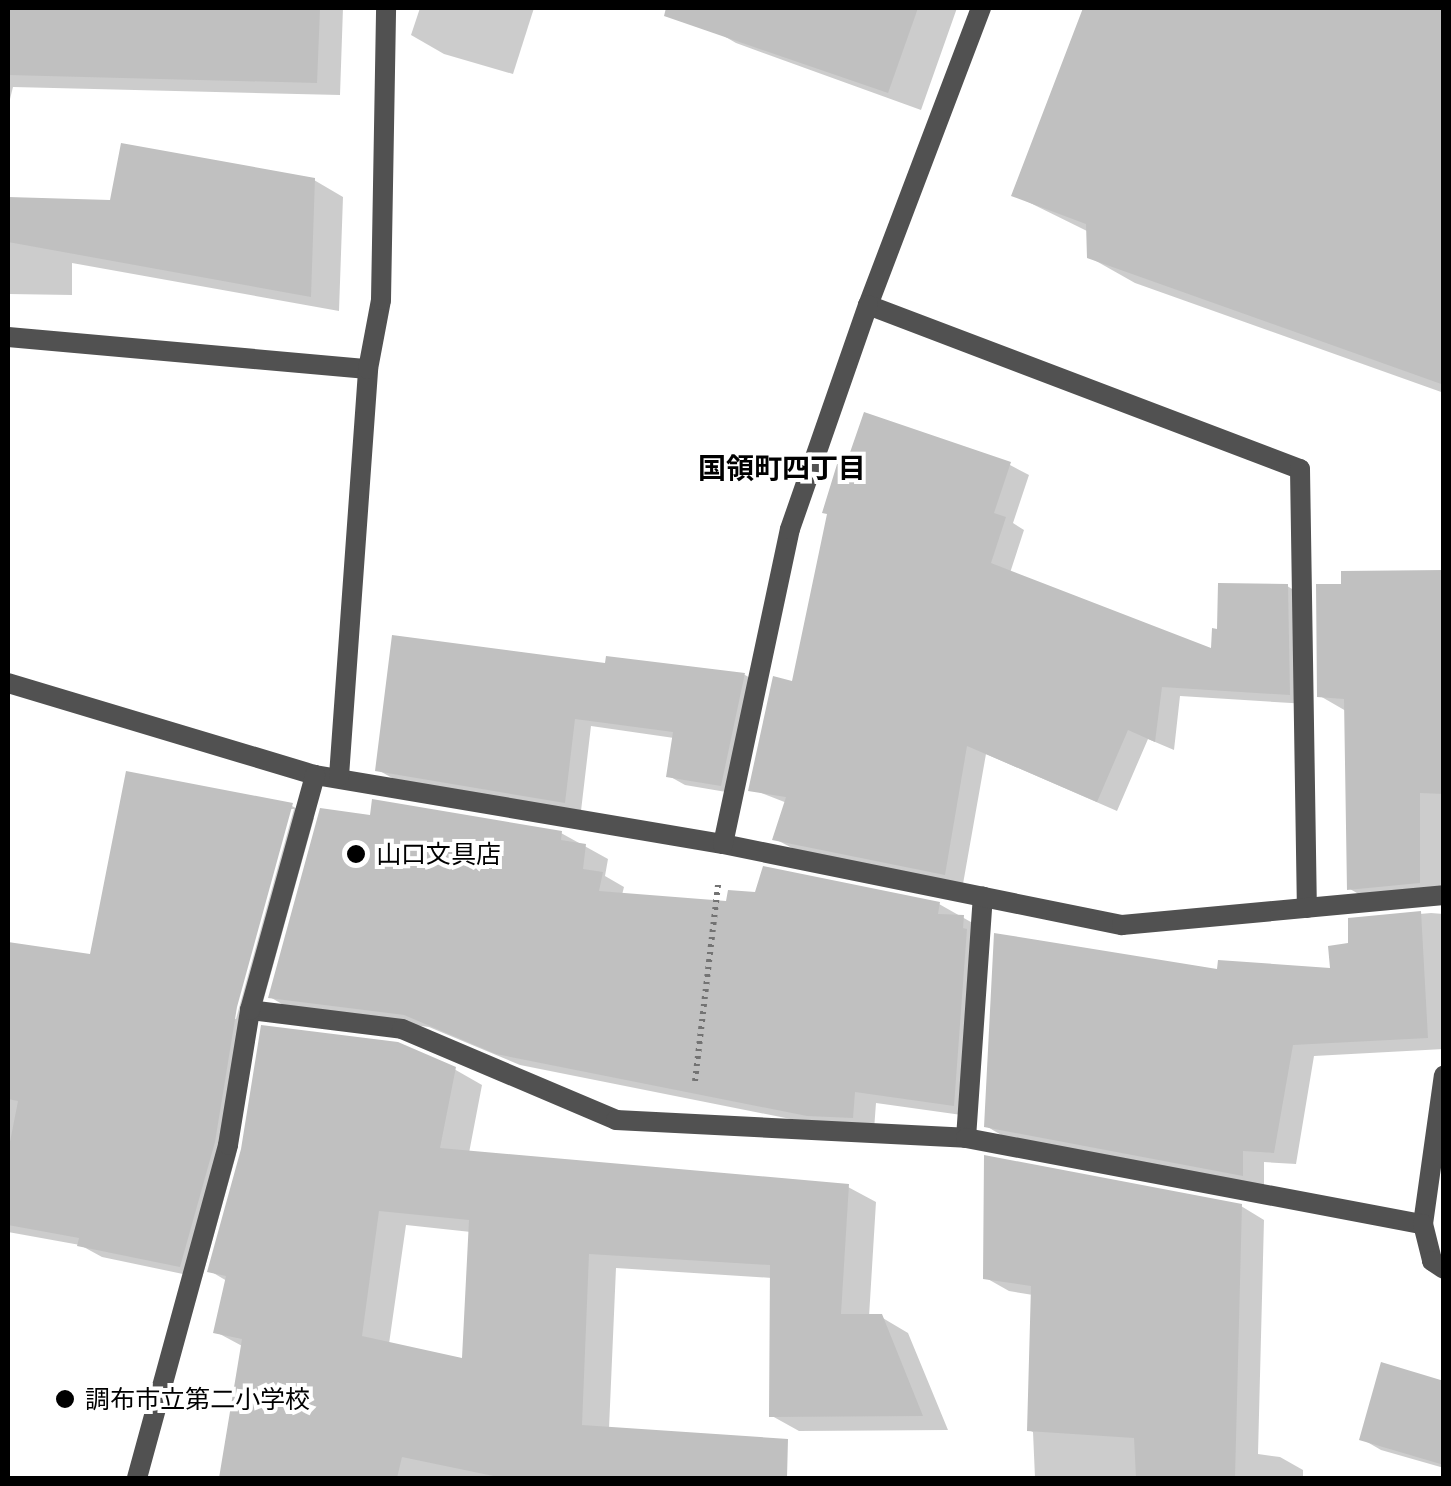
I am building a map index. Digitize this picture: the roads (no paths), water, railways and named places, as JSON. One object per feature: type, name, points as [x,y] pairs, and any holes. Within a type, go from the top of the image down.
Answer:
[{"type":"street","points":[[339,776],[368,369],[381,300],[386,8]]},
{"type":"street","points":[[723,844],[790,529],[868,306],[981,8]]},
{"type":"street","points":[[868,306],[1300,469],[1307,908]]},
{"type":"street","points":[[8,337],[368,369]]},
{"type":"street","points":[[8,683],[315,775],[339,776],[723,844],[1122,924],[1444,896]]},
{"type":"street","points":[[136,1478],[228,1145],[250,1010],[315,775]]},
{"type":"street","points":[[966,1138],[983,897]]},
{"type":"street","points":[[250,1010],[402,1029],[616,1120],[966,1138],[1423,1224]]},
{"type":"street","points":[[1444,1075],[1423,1224],[1432,1261],[1444,1269]]},
{"type":"place","name":"山口文具店","points":[[356,854]]},
{"type":"place","name":"調布市立第二小学校","points":[[65,1399]]},
{"type":"district","name":"国領町四丁目","points":[[782,468]]}]
